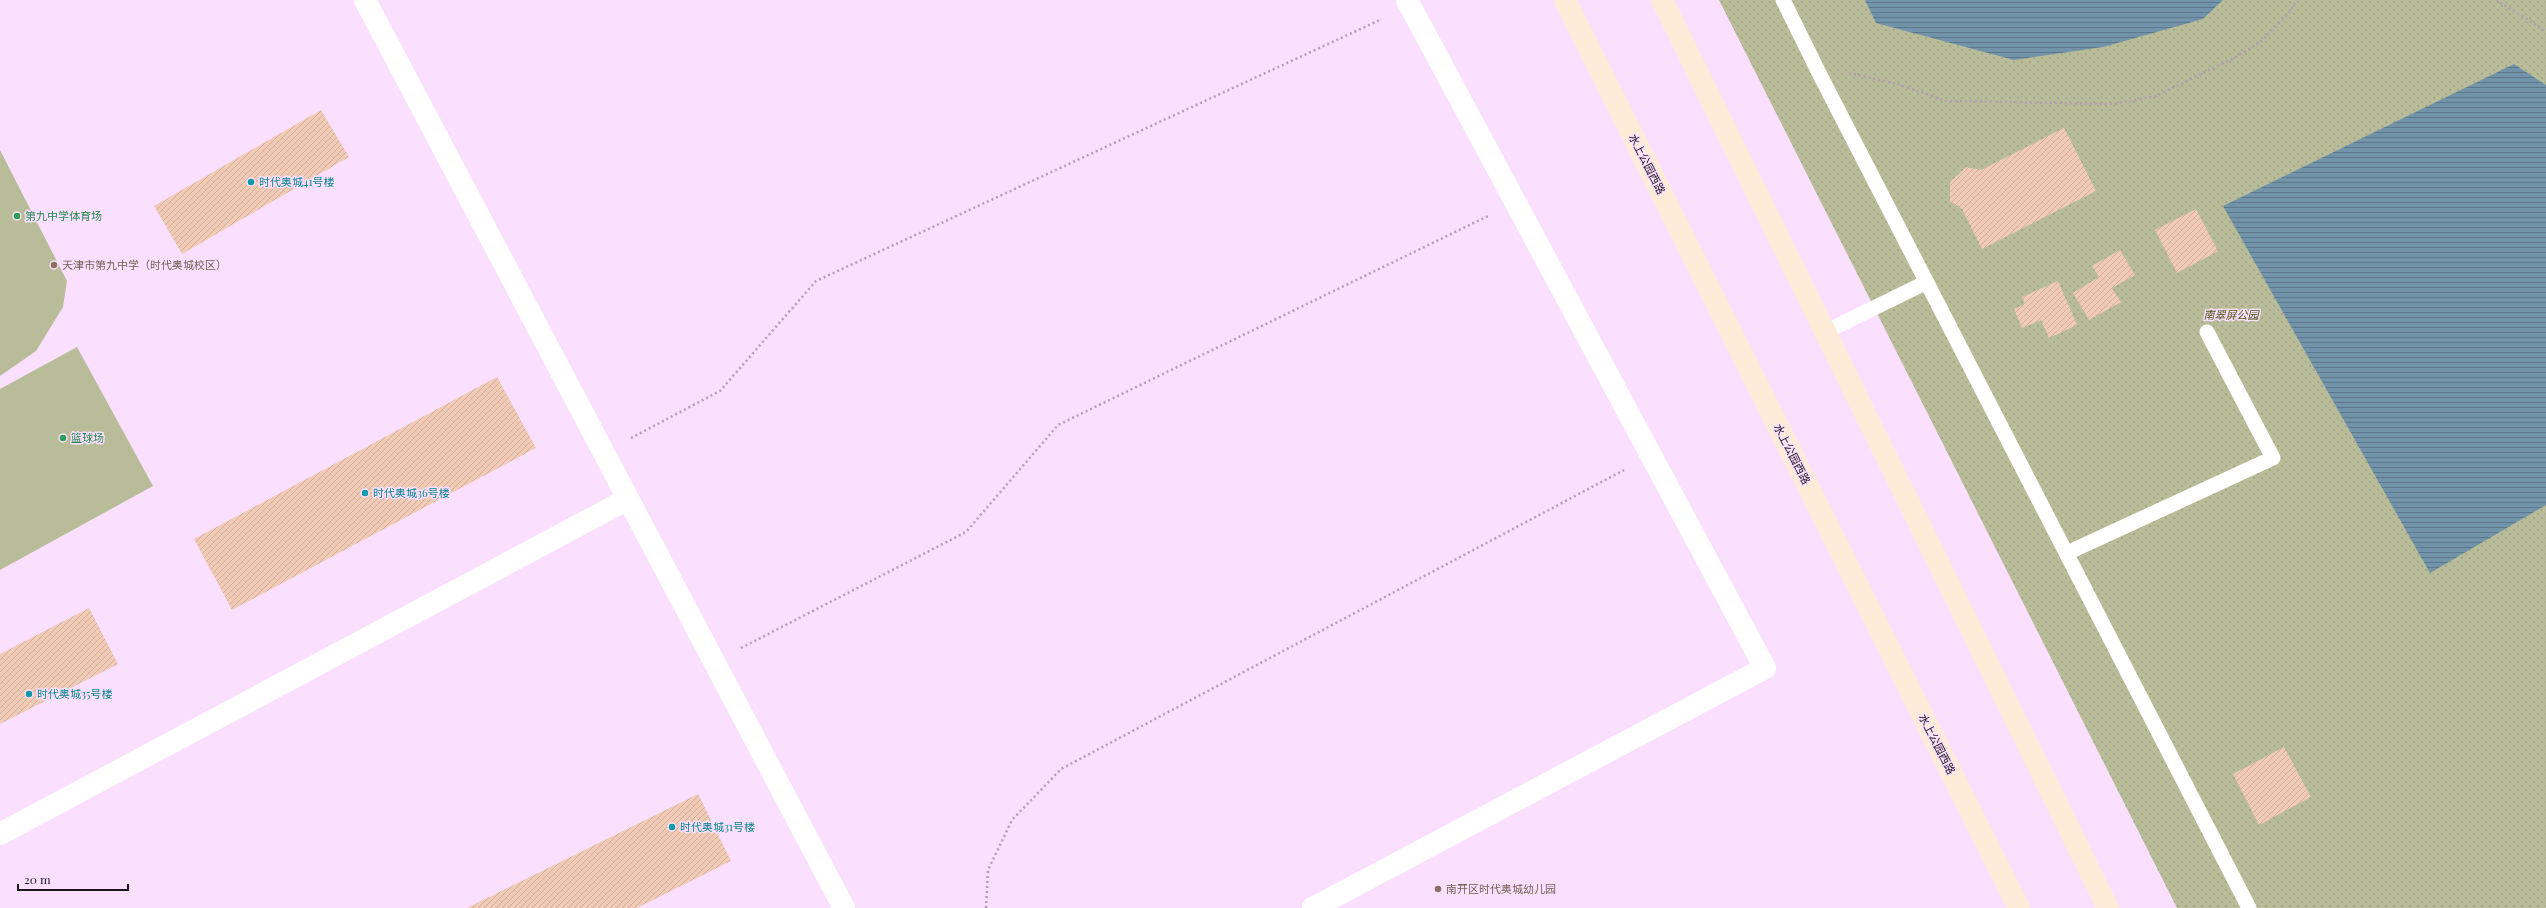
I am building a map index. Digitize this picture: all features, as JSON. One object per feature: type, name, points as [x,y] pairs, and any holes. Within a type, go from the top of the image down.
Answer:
[{"type":"main road","name":"水上公园西路","points":[[1565,0],[2019,908]]},
{"type":"main road","points":[[1662,0],[2108,908]]},
{"type":"street","points":[[365,0],[844,908]]},
{"type":"street","points":[[1313,908],[1765,668],[1408,3]]},
{"type":"street","points":[[0,834],[628,499]]},
{"type":"lane","points":[[1783,0],[1820,75],[2249,908]]},
{"type":"lane","points":[[1825,332],[1927,282]]},
{"type":"lane","points":[[2066,553],[2273,458],[2207,332]]},
{"type":"path","points":[[1820,75],[1850,73],[1898,84],[1946,101],[2113,104],[2156,96],[2236,57],[2264,40],[2288,14],[2297,0]]},
{"type":"path","points":[[2496,0],[2546,31]]},
{"type":"path","points":[[604,452],[720,391],[816,281],[1408,3]]},
{"type":"path","points":[[714,662],[966,532],[1058,425],[1516,203]]},
{"type":"path","points":[[986,908],[988,870],[1012,820],[1061,768],[1651,455]]},
{"type":"green space","name":"南翠屏公园","points":[[1719,0],[2546,0],[2546,908],[2177,908]]},
{"type":"green space","name":"第九中学体育场","points":[[0,150],[67,281],[63,307],[36,351],[0,376]]},
{"type":"green space","name":"篮球场","points":[[77,347],[153,486],[0,570],[0,389]]},
{"type":"water","points":[[1865,0],[2223,0],[2203,19],[2103,47],[2014,60],[1876,23]]},
{"type":"water","points":[[2514,64],[2546,85],[2546,505],[2430,573],[2223,206]]},
{"type":"building","name":"时代奥城41号楼","points":[[321,110],[349,157],[182,254],[154,206]]},
{"type":"building","points":[[2064,128],[2096,191],[1982,249],[1962,209],[1950,201],[1950,182],[1966,167],[1981,170]]},
{"type":"building","points":[[2196,209],[2218,251],[2177,273],[2155,230]]},
{"type":"building","points":[[2120,250],[2135,275],[2112,288],[2121,302],[2089,320],[2073,293],[2099,277],[2092,266]]},
{"type":"building","points":[[2058,281],[2077,325],[2049,338],[2041,320],[2022,328],[2014,309],[2025,304],[2022,297]]},
{"type":"building","name":"时代奥城36号楼","points":[[497,377],[536,448],[232,610],[194,539]]},
{"type":"building","name":"时代奥城35号楼","points":[[89,608],[118,664],[0,724],[0,654]]},
{"type":"building","points":[[2284,747],[2311,797],[2259,825],[2233,774]]},
{"type":"building","name":"时代奥城31号楼","points":[[698,794],[731,861],[637,908],[467,908]]},
{"type":"place","name":"时代奥城41号楼","points":[[251,182]]},
{"type":"place","name":"第九中学体育场","points":[[17,216]]},
{"type":"place","name":"天津市第九中学（时代奥城校区）","points":[[54,265]]},
{"type":"place","name":"篮球场","points":[[63,438]]},
{"type":"place","name":"时代奥城36号楼","points":[[365,493]]},
{"type":"place","name":"时代奥城35号楼","points":[[29,694]]},
{"type":"place","name":"时代奥城31号楼","points":[[672,827]]},
{"type":"place","name":"南开区时代奥城幼儿园","points":[[1438,889]]}]
